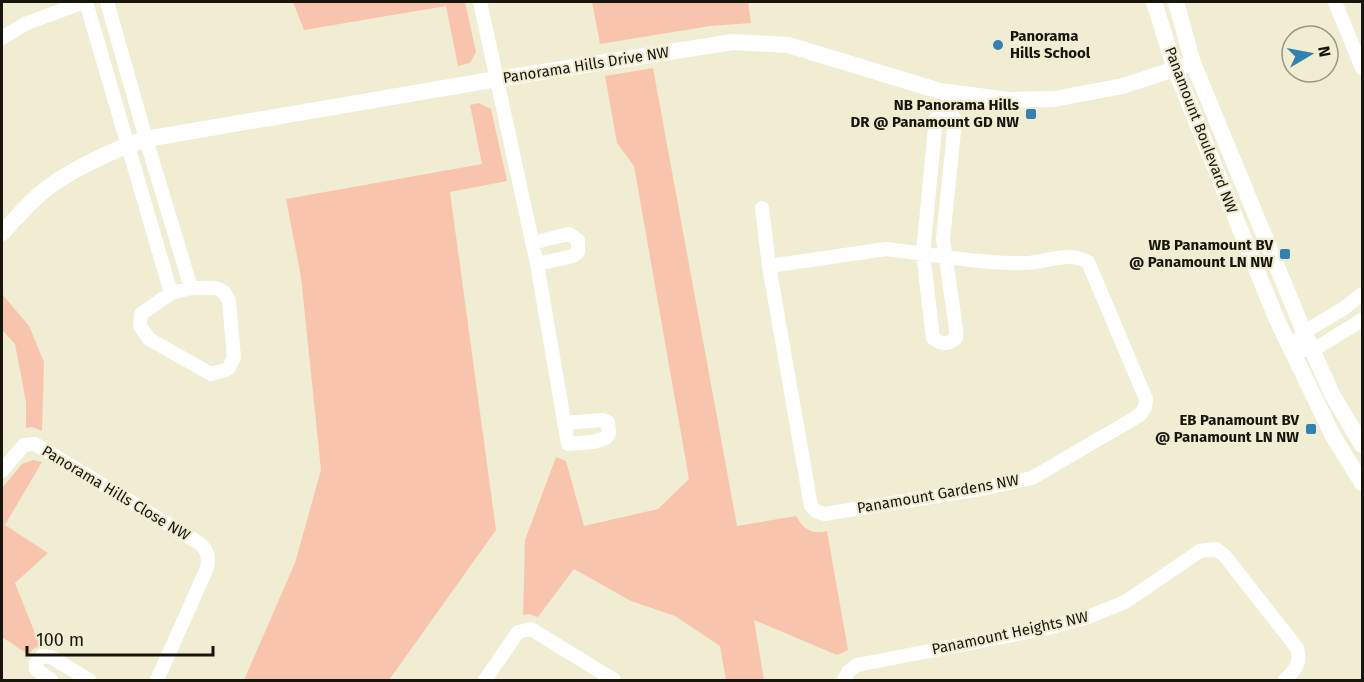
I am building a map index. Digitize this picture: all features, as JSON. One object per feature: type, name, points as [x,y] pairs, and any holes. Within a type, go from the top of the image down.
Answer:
[{"type":"street","points":[[2,38],[25,24],[85,2],[171,293]]},
{"type":"street","points":[[107,2],[191,288]]},
{"type":"street","points":[[480,2],[537,264],[564,423]]},
{"type":"street","name":"Panamount Boulevard NW","points":[[1154,2],[1175,69],[1215,170],[1292,350],[1333,436],[1362,483]]},
{"type":"street","name":"Panamount Boulevard NW","points":[[1176,2],[1193,63],[1304,332],[1332,394],[1362,445]]},
{"type":"street","points":[[1335,2],[1362,68]]},
{"type":"street","name":"Panorama Hills Drive NW","points":[[2,233],[45,189],[81,167],[126,145],[146,139],[497,79],[733,42],[788,45],[894,78],[949,99],[1054,99],[1123,86],[1193,63]]},
{"type":"street","points":[[949,99],[955,121],[944,239],[956,338],[949,344],[941,344],[933,338],[922,253],[936,118],[949,99]]},
{"type":"street","points":[[762,208],[769,266]]},
{"type":"street","points":[[532,243],[569,234],[578,240],[578,252],[573,256],[537,264]]},
{"type":"street","name":"Panamount Gardens NW","points":[[886,249],[922,253],[1026,263],[1077,256],[1088,262],[1146,399],[1145,407],[1140,415],[1032,478],[981,489],[824,514],[816,511],[811,506],[769,266],[886,249]]},
{"type":"street","points":[[191,288],[216,288],[224,292],[229,301],[234,358],[228,369],[211,374],[149,339],[140,326],[141,314],[171,293],[191,288]]},
{"type":"street","points":[[1292,350],[1304,332],[1343,309],[1362,294]]},
{"type":"street","points":[[1292,350],[1313,350],[1362,320]]},
{"type":"street","name":"Panorama Hills Close NW","points":[[2,471],[24,445],[35,444],[207,550],[207,568],[157,681]]},
{"type":"street","name":"Panamount Heights NW","points":[[844,681],[849,671],[857,665],[1048,628],[1088,618],[1125,602],[1200,551],[1216,549],[1225,556],[1297,648],[1299,659],[1294,672],[1285,681]]},
{"type":"street","points":[[486,681],[518,632],[531,629],[614,681]]},
{"type":"street","points":[[51,681],[36,669],[36,663],[42,656],[51,657],[89,681]]},
{"type":"shaded area","points":[[293,2],[465,2],[476,52],[470,63],[458,66],[446,6],[304,30]]},
{"type":"shaded area","points":[[592,2],[748,2],[751,23],[710,26],[600,44]]},
{"type":"shaded area","points":[[653,68],[737,526],[796,516],[808,530],[827,531],[848,650],[837,655],[754,620],[764,680],[726,680],[720,646],[675,616],[631,601],[574,569],[538,617],[523,615],[525,540],[556,457],[566,461],[584,526],[658,509],[689,479],[634,166],[617,143],[605,76]]},
{"type":"shaded area","points":[[479,103],[491,109],[507,181],[450,192],[496,530],[389,680],[244,680],[295,563],[321,470],[301,277],[286,199],[482,164],[470,105]]},
{"type":"shaded area","points":[[2,294],[29,326],[44,362],[42,431],[32,427],[26,428],[26,402],[15,344],[2,330]]},
{"type":"shaded area","points":[[33,460],[42,462],[5,525],[48,553],[15,583],[40,646],[33,649],[29,655],[2,637],[2,488],[22,464]]},
{"type":"place","name":"Panorama Hills School","points":[[998,45]]},
{"type":"place","name":"NB Panorama Hills DR @ Panamount GD NW","points":[[1031,114]]},
{"type":"place","name":"WB Panamount BV @ Panamount LN NW","points":[[1285,254]]},
{"type":"place","name":"EB Panamount BV @ Panamount LN NW","points":[[1311,429]]}]
